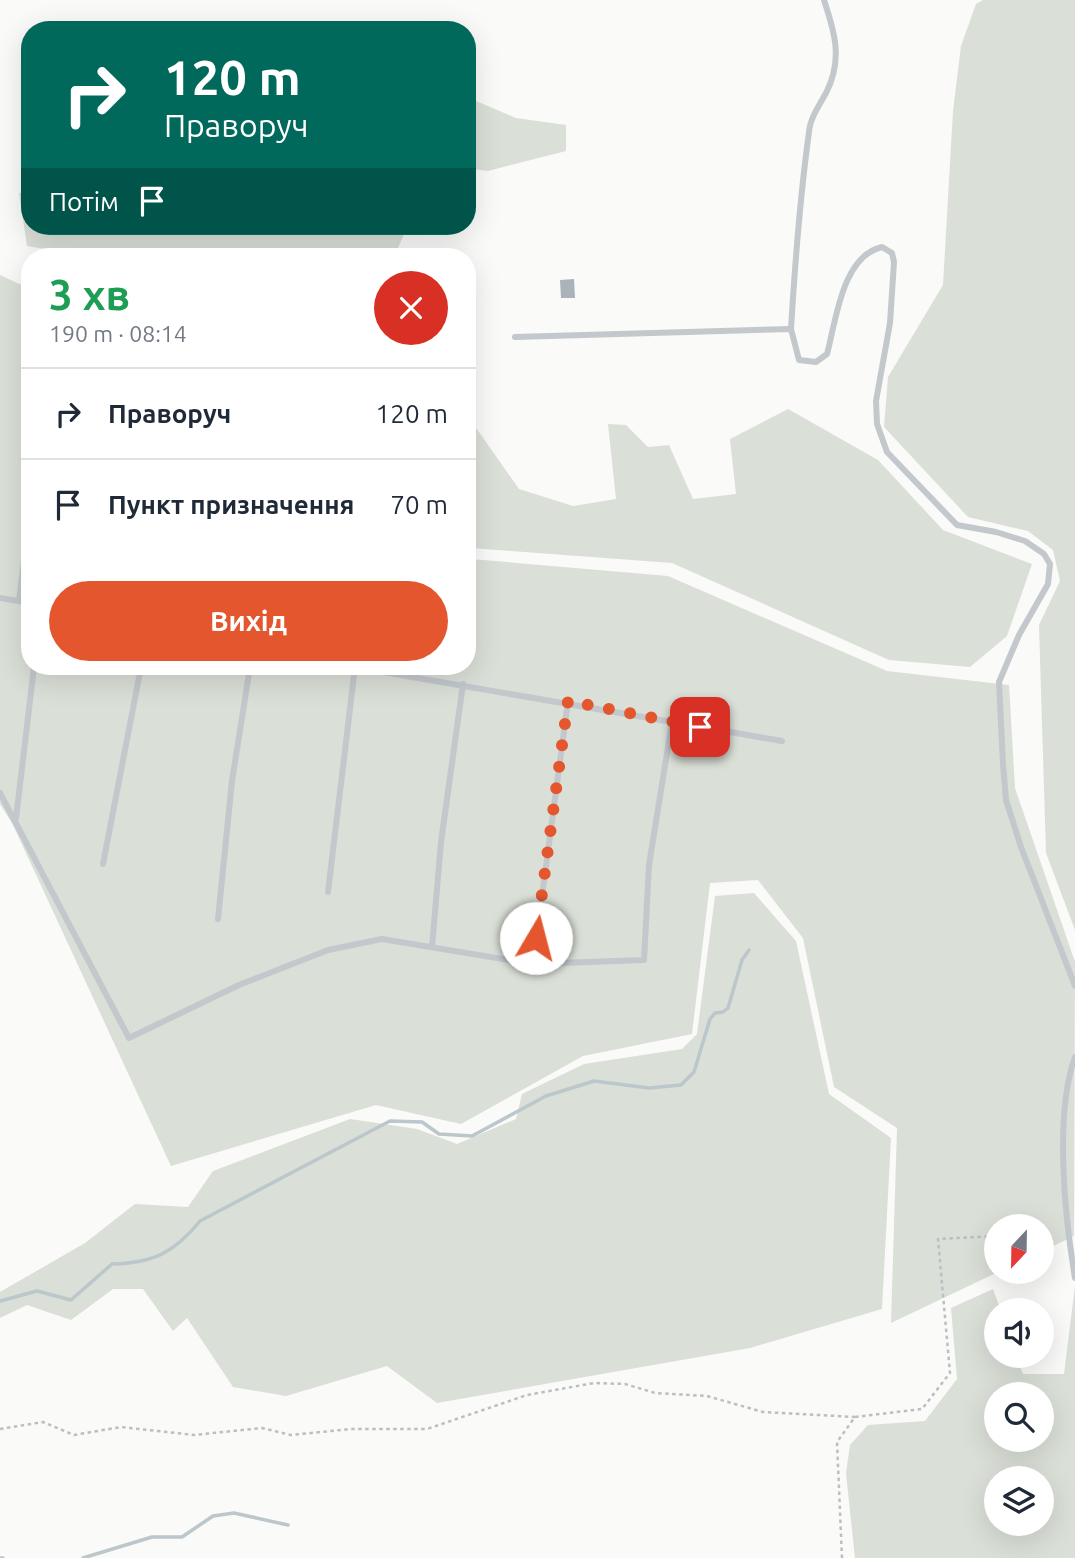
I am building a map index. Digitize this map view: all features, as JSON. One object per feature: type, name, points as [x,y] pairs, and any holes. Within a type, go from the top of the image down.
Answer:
[{"type":"lane","points":[[824,0],[836,37],[837,59],[835,77],[809,128],[796,239],[791,330],[799,360],[816,362],[827,354],[849,276],[862,256],[871,249],[887,248],[894,262],[876,401],[877,424],[887,452],[957,525],[996,532],[1025,541],[1044,554],[1050,564],[1048,584],[1019,635],[999,682],[1003,764],[1006,800],[1017,836],[1075,986]]},
{"type":"lane","points":[[515,337],[791,330]]},
{"type":"lane","points":[[0,598],[19,601],[21,584]]},
{"type":"lane","points":[[16,818],[33,675]]},
{"type":"lane","points":[[103,864],[139,675]]},
{"type":"lane","points":[[218,919],[232,781],[249,675]]},
{"type":"lane","points":[[328,892],[354,675]]},
{"type":"lane","points":[[406,675],[568,701],[782,741]]},
{"type":"lane","points":[[432,947],[441,842],[463,684]]},
{"type":"lane","points":[[533,964],[568,701]]},
{"type":"lane","points":[[0,793],[16,818],[129,1038],[239,985],[328,950],[382,939],[533,964],[644,960],[649,865],[672,722]]},
{"type":"lane","points":[[1075,1057],[1068,1085],[1063,1127],[1069,1243],[1075,1278]]},
{"type":"path","points":[[0,1429],[43,1422],[74,1436],[121,1427],[194,1435],[262,1429],[290,1435],[351,1429],[427,1429],[527,1395],[594,1383],[625,1384],[655,1393],[707,1396],[763,1412],[855,1417],[922,1409],[950,1373],[938,1239],[984,1237]]},
{"type":"path","points":[[842,1558],[838,1442],[855,1417]]},
{"type":"shaded area","points":[[983,0],[1075,0],[1075,930],[1046,853],[1039,625],[1060,581],[1053,550],[1028,531],[968,517],[884,427],[888,377],[943,285],[953,111],[961,46],[976,4]]},
{"type":"shaded area","points":[[476,101],[516,118],[566,125],[566,151],[488,171],[476,169]]},
{"type":"shaded area","points":[[25,235],[404,235],[398,248],[27,246]]},
{"type":"shaded area","points":[[0,275],[21,285],[21,675],[476,675],[476,559],[668,576],[887,671],[1009,685],[1015,788],[1075,962],[1074,1236],[1054,1246],[1054,1214],[984,1214],[984,1279],[891,1323],[897,1128],[834,1087],[803,938],[758,880],[710,883],[692,1034],[583,1056],[461,1124],[376,1105],[171,1166],[13,825],[0,804]]},
{"type":"shaded area","points":[[788,409],[878,460],[943,530],[1032,564],[1007,636],[970,667],[889,660],[672,563],[476,548],[476,428],[519,489],[573,506],[616,499],[608,424],[626,425],[648,447],[669,445],[693,499],[736,494],[730,439]]},
{"type":"shaded area","points":[[754,893],[796,941],[829,1094],[891,1138],[882,1309],[750,1348],[437,1403],[387,1366],[286,1396],[233,1387],[187,1318],[173,1331],[143,1289],[113,1289],[71,1320],[27,1305],[0,1318],[0,1292],[85,1243],[135,1204],[188,1207],[213,1171],[350,1119],[417,1129],[457,1144],[516,1119],[522,1094],[584,1064],[682,1049],[697,1034],[715,896]]},
{"type":"shaded area","points":[[1075,1286],[1075,1558],[855,1558],[846,1473],[850,1445],[868,1425],[925,1421],[957,1379],[951,1308],[993,1289],[996,1298],[984,1298],[984,1368],[1021,1368],[1023,1374],[1064,1374]]},
{"type":"building","points":[[574,279],[575,298],[561,298],[560,280]]},
{"type":"waterway","points":[[0,1301],[37,1291],[71,1300],[112,1264],[139,1261],[162,1254],[181,1241],[200,1221],[390,1121],[422,1122],[439,1134],[472,1136],[546,1096],[594,1081],[649,1088],[681,1085],[694,1072],[710,1019],[715,1013],[728,1008],[742,960],[749,950]]},
{"type":"waterway","points":[[83,1558],[152,1537],[182,1537],[213,1516],[234,1513],[288,1525]]},
{"type":"route","points":[[536,938],[568,701],[700,727]]}]
